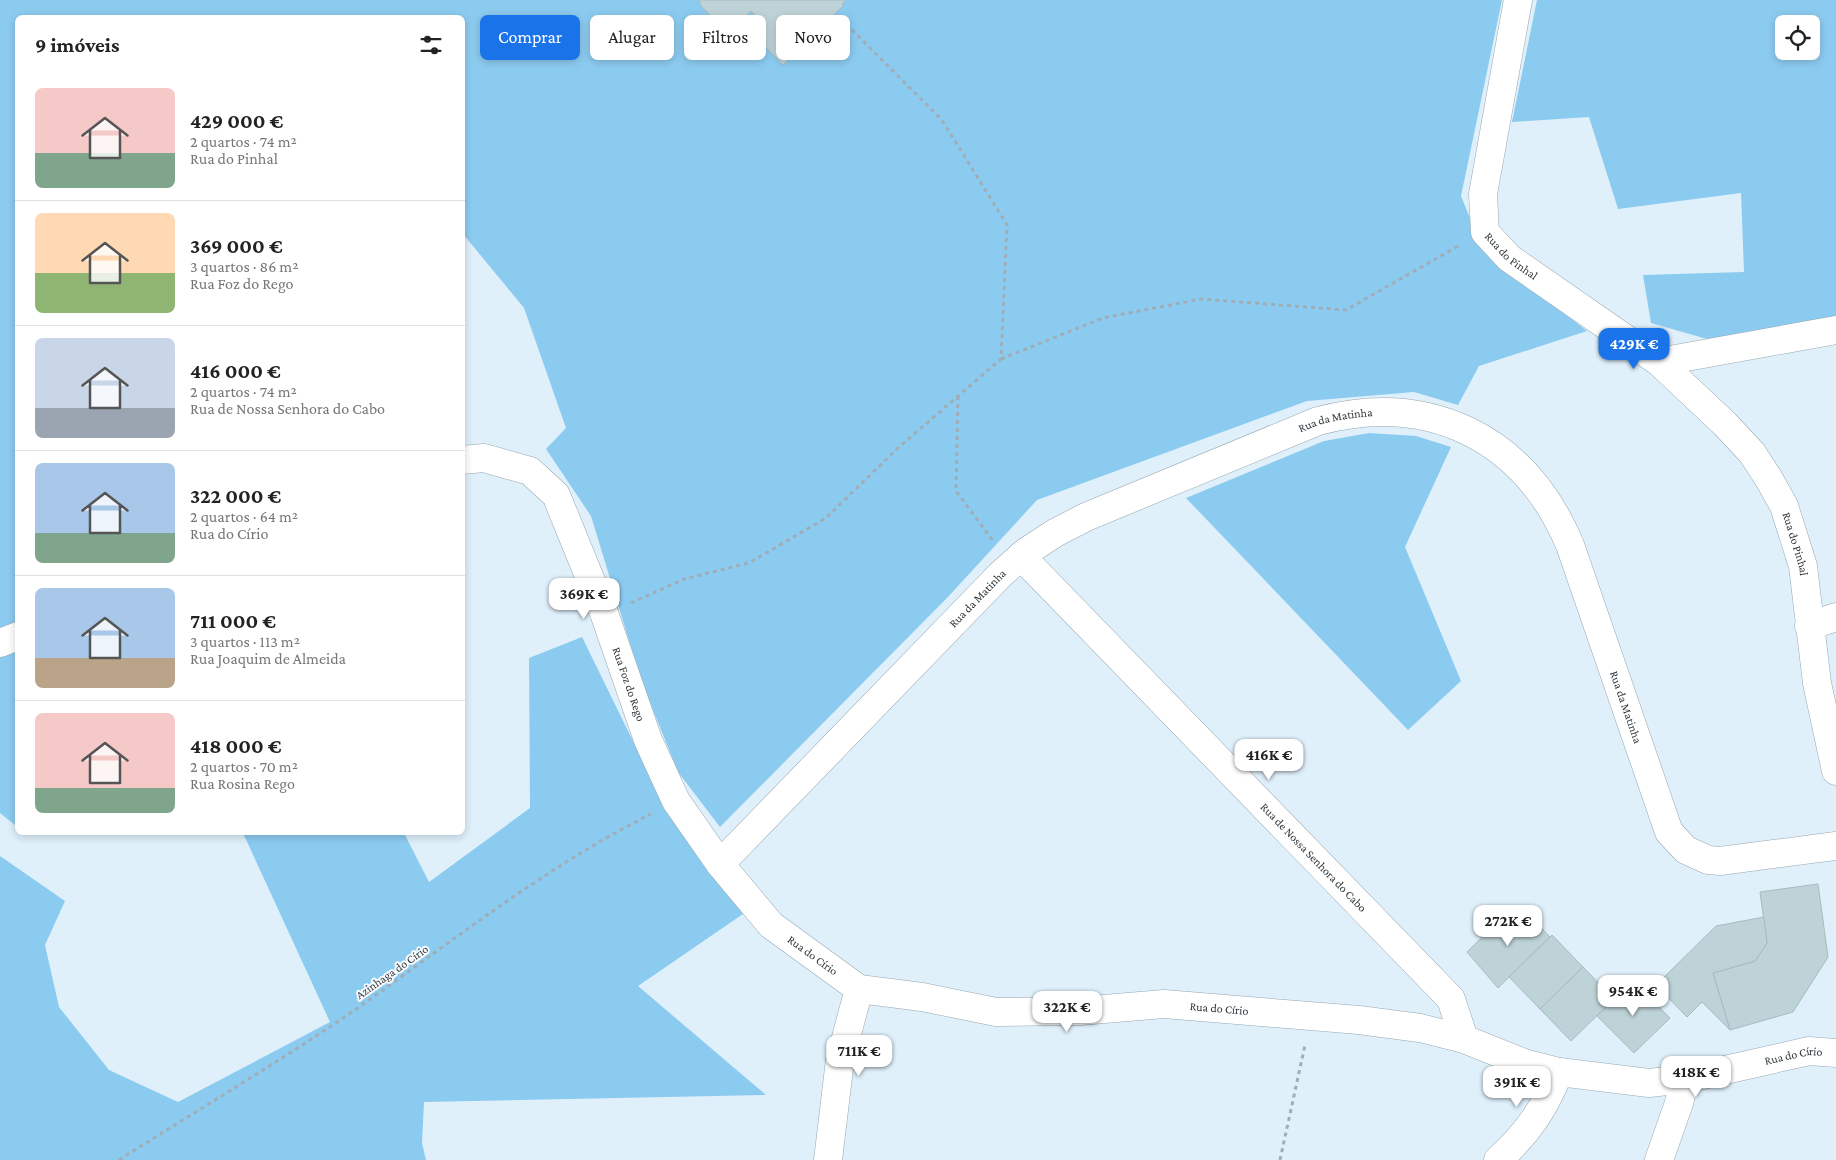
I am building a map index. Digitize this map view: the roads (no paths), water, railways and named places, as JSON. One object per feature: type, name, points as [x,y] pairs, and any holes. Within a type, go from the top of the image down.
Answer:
[{"type":"street","name":"Rua do Pinhal","points":[[1518,0],[1483,194],[1485,232],[1509,258],[1610,326],[1659,362],[1726,424],[1752,453],[1769,479],[1784,506],[1803,566],[1817,683],[1836,771]]},
{"type":"street","points":[[1659,362],[1836,330]]},
{"type":"street","name":"Rua da Matinha","points":[[720,864],[969,605],[1017,560],[1055,533],[1086,517],[1318,421],[1342,415],[1394,412],[1444,422],[1491,445],[1512,460],[1546,498],[1560,521],[1669,832],[1677,842],[1697,856],[1720,861],[1836,846]]},
{"type":"street","name":"Rua Foz do Rego","points":[[465,460],[484,458],[530,471],[556,495],[604,613],[648,740],[676,801]]},
{"type":"street","name":"Rua de Nossa Senhora do Cabo","points":[[1017,560],[1451,999],[1464,1039]]},
{"type":"street","points":[[1809,626],[1836,617]]},
{"type":"street","points":[[0,644],[15,637]]},
{"type":"street","name":"Rua do Círio","points":[[676,801],[720,864],[771,926],[859,989],[922,998],[996,1012],[1080,1011],[1164,1004],[1311,1015],[1420,1028],[1464,1039],[1524,1063],[1559,1072],[1649,1083],[1685,1079],[1809,1051],[1836,1053]]},
{"type":"street","points":[[828,1160],[840,1060],[859,989]]},
{"type":"street","points":[[1498,1160],[1523,1136],[1534,1122],[1548,1098],[1559,1072]]},
{"type":"street","points":[[1659,1160],[1679,1103],[1685,1079]]}]
